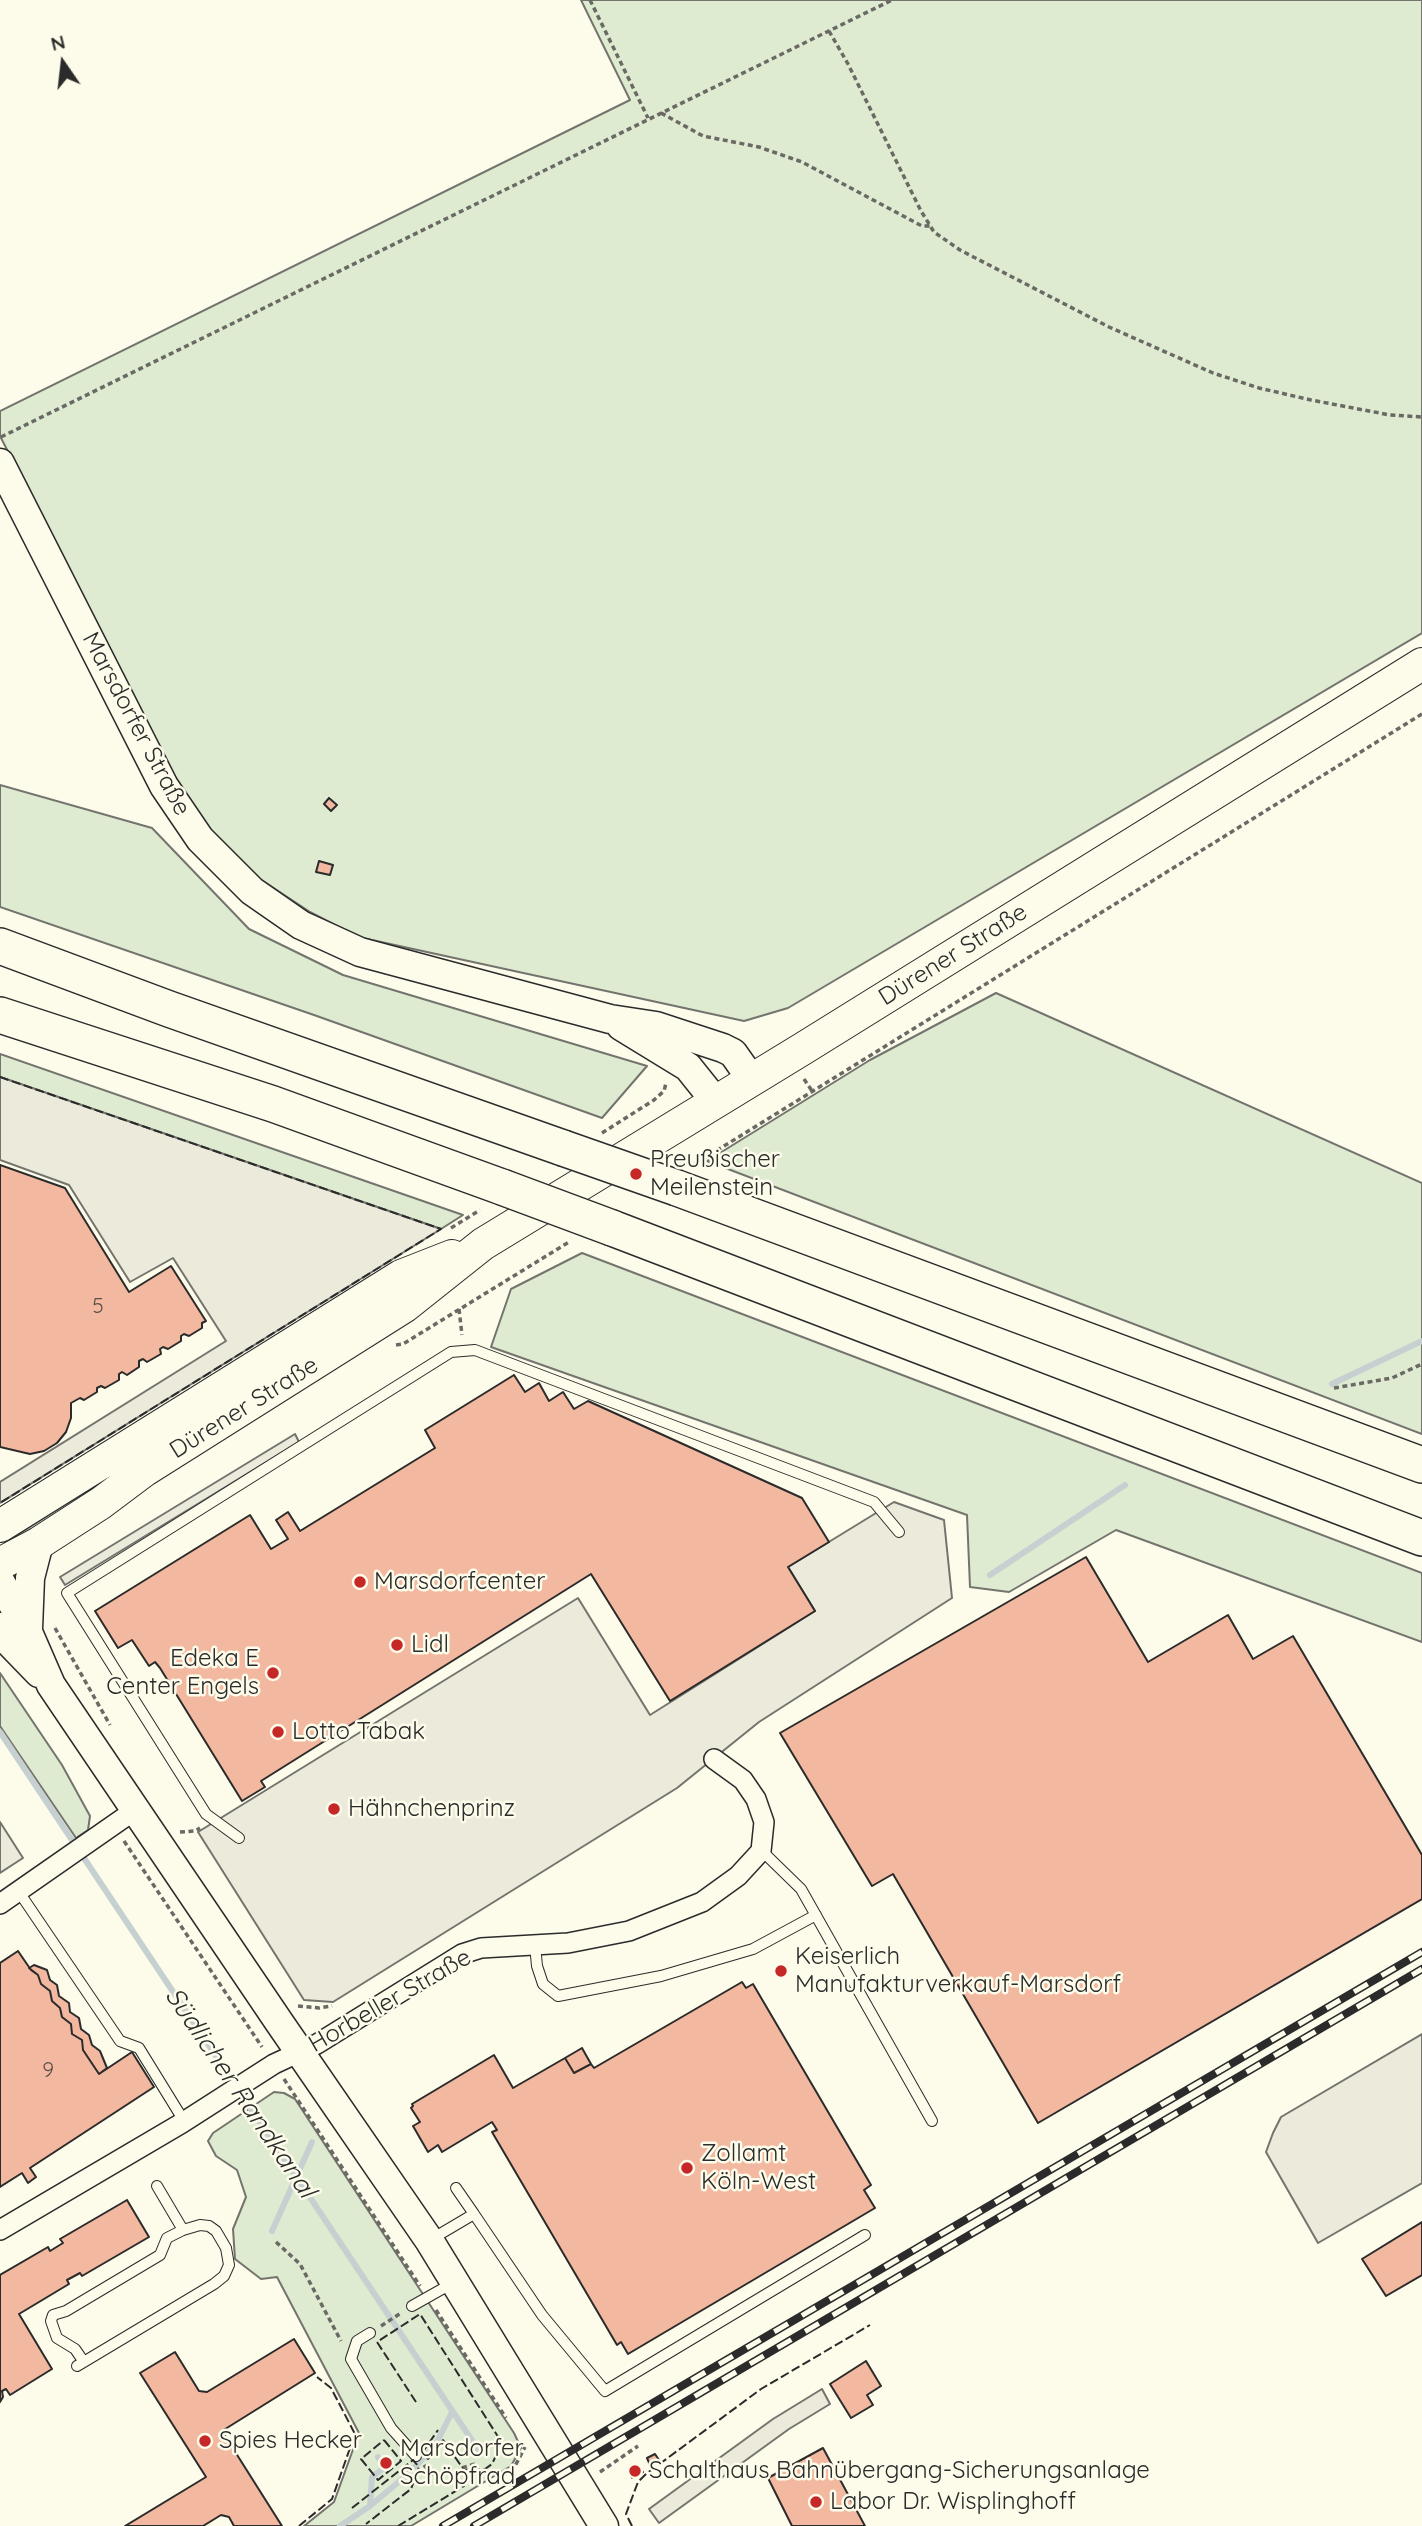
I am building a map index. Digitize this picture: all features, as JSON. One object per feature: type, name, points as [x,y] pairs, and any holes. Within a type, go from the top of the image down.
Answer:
[{"type":"highway","points":[[0,946],[169,1009],[563,1148],[682,1179],[1422,1465]]},
{"type":"highway","points":[[0,1015],[273,1104],[502,1187],[1422,1538]]},
{"type":"main road","name":"Marsdorfer Straße","points":[[0,463],[164,786],[200,839],[252,891],[302,925],[359,952],[610,1019],[656,1026],[723,1048],[733,1054],[752,1080]]},
{"type":"main road","name":"Dürener Straße","points":[[0,1564],[39,1543],[101,1503],[145,1470],[405,1306],[482,1244],[752,1080],[1422,664]]},
{"type":"main road","name":"Marsdorfer Straße","points":[[610,1019],[688,1066],[716,1102]]},
{"type":"main road","name":"Dürener Straße","points":[[0,1526],[401,1276],[482,1244]]},
{"type":"main road","points":[[18,1632],[39,1543]]},
{"type":"main road","name":"Horbeller Straße","points":[[0,1581],[18,1632],[51,1685],[124,1817],[157,1841],[429,2240],[604,2526]]},
{"type":"street","points":[[714,1759],[743,1780],[756,1799],[764,1822],[761,1850]]},
{"type":"street","points":[[0,1904],[124,1817]]},
{"type":"street","name":"Horbeller Straße","points":[[0,2230],[184,2121],[274,2064],[301,2053],[462,1954],[481,1948],[568,1943],[629,1931],[702,1902],[738,1876],[761,1850]]},
{"type":"lane","points":[[239,1838],[205,1814],[67,1593],[451,1352],[475,1350],[874,1502],[899,1532]]},
{"type":"lane","points":[[761,1850],[801,1889],[932,2121]]},
{"type":"lane","points":[[19,1892],[120,2041],[139,2048],[184,2121]]},
{"type":"lane","points":[[535,1945],[537,1966],[543,1984],[558,1996],[661,1976],[753,1950],[816,1915]]},
{"type":"lane","points":[[157,2186],[183,2230]]},
{"type":"lane","points":[[456,2188],[542,2315],[605,2391],[865,2235]]},
{"type":"lane","points":[[429,2240],[474,2214]]},
{"type":"lane","points":[[200,2225],[209,2226],[216,2231],[226,2248],[229,2265],[224,2276],[80,2364],[75,2348],[57,2338],[51,2321],[53,2315],[66,2311],[160,2255],[167,2238],[183,2230],[200,2225]]},
{"type":"lane","points":[[412,2306],[455,2282]]},
{"type":"lane","points":[[370,2333],[357,2341],[351,2359],[391,2428],[416,2456]]},
{"type":"path","points":[[590,0],[648,118]]},
{"type":"path","points":[[0,438],[892,0]]},
{"type":"path","points":[[829,31],[920,211],[934,232],[960,250],[1109,327],[1213,373],[1298,398],[1390,415],[1422,416]]},
{"type":"path","points":[[660,113],[703,136],[759,147],[802,162],[922,226],[931,226]]},
{"type":"path","points":[[682,1179],[1422,714]]},
{"type":"path","points":[[391,1345],[403,1343],[572,1240]]},
{"type":"path","points":[[459,1310],[464,1351]]},
{"type":"path","points":[[1334,1388],[1392,1378],[1422,1364]]},
{"type":"path","points":[[18,1632],[110,1725]]},
{"type":"path","points":[[124,1817],[274,2064],[510,2424]]},
{"type":"path","points":[[157,1841],[171,1832],[195,1831],[214,1820]]},
{"type":"path","points":[[292,2004],[307,2008],[332,2006]]},
{"type":"path","points":[[276,2242],[300,2264],[351,2359]]},
{"type":"path","points":[[370,2333],[412,2306]]},
{"type":"path","points":[[580,2486],[638,2445]]},
{"type":"path","points":[[489,2485],[514,2468],[521,2452],[526,2448]]},
{"type":"path","points":[[462,2468],[478,2463]]},
{"type":"path","points":[[424,2465],[439,2483]]},
{"type":"green space","points":[[581,0],[1422,0],[1422,633],[788,1008],[744,1021],[358,937],[310,912],[260,879],[208,827],[173,774],[0,436],[0,411],[630,100]]},
{"type":"green space","points":[[0,785],[152,828],[249,929],[343,975],[647,1066],[602,1118],[0,907]]},
{"type":"green space","points":[[996,993],[1422,1183],[1422,1434],[707,1161],[870,1060]]},
{"type":"green space","points":[[0,1054],[463,1215],[441,1229],[0,1077]]},
{"type":"green space","points":[[582,1253],[1422,1573],[1422,1642],[1116,1530],[1009,1592],[970,1587],[967,1515],[491,1347],[511,1289]]},
{"type":"green space","points":[[98,1484],[101,1485],[13,1546],[9,1540]]},
{"type":"green space","points":[[0,1673],[62,1765],[90,1816],[88,1830],[76,1838],[0,1726]]},
{"type":"green space","points":[[274,2092],[284,2093],[295,2099],[514,2433],[521,2448],[511,2466],[411,2526],[304,2526],[334,2502],[359,2433],[277,2277],[261,2279],[235,2259],[233,2229],[246,2197],[237,2170],[216,2156],[208,2141],[213,2133]]},
{"type":"shaded area","points":[[0,1077],[441,1229],[0,1503],[0,1482],[226,1341],[173,1258],[130,1282],[69,1185],[0,1160]]},
{"type":"shaded area","points":[[295,1434],[299,1442],[65,1585],[60,1577]]},
{"type":"shaded area","points":[[894,1502],[944,1520],[952,1598],[759,1722],[677,1788],[333,2002],[304,2000],[198,1832],[578,1598],[650,1715],[815,1611],[788,1567]]},
{"type":"shaded area","points":[[0,1822],[23,1858],[0,1873]]},
{"type":"shaded area","points":[[1422,2034],[1422,2183],[1318,2243],[1266,2152],[1273,2133],[1281,2117]]},
{"type":"shaded area","points":[[822,2389],[830,2404],[789,2429],[659,2523],[649,2509],[773,2419]]},
{"type":"building","points":[[329,798],[337,805],[331,811],[324,804]]},
{"type":"building","points":[[319,861],[333,865],[330,875],[316,872]]},
{"type":"building","points":[[0,1165],[65,1188],[129,1292],[171,1266],[206,1321],[202,1323],[202,1328],[189,1336],[184,1334],[181,1341],[168,1349],[160,1349],[161,1354],[147,1362],[143,1359],[139,1361],[139,1367],[127,1375],[122,1372],[119,1374],[119,1380],[105,1388],[97,1388],[97,1392],[84,1400],[80,1398],[71,1403],[71,1418],[66,1432],[57,1443],[44,1451],[30,1454],[0,1447]]},
{"type":"building","name":"Marsdorfcenter","points":[[514,1375],[525,1392],[539,1383],[549,1401],[563,1392],[574,1409],[588,1401],[802,1498],[829,1542],[788,1567],[815,1611],[670,1701],[591,1574],[261,1781],[265,1787],[242,1801],[160,1668],[155,1662],[149,1666],[132,1640],[118,1648],[95,1611],[250,1515],[271,1549],[288,1539],[276,1520],[288,1512],[300,1531],[435,1448],[425,1430]]},
{"type":"building","points":[[1086,1557],[1148,1662],[1228,1615],[1253,1659],[1293,1636],[1422,1855],[1422,1899],[1038,2123],[893,1874],[872,1886],[780,1733]]},
{"type":"building","points":[[18,1951],[31,1970],[38,1975],[41,1984],[50,1991],[52,2001],[60,2008],[62,2017],[71,2024],[72,2034],[82,2040],[83,2050],[99,2074],[132,2052],[154,2087],[30,2168],[36,2177],[28,2183],[22,2173],[0,2187],[0,1963]]},
{"type":"building","points":[[34,1965],[47,1970],[50,1980],[57,1985],[59,1996],[69,2003],[70,2012],[79,2018],[81,2029],[89,2035],[92,2045],[100,2051],[107,2068],[99,2074],[83,2050],[82,2040],[72,2034],[71,2024],[62,2017],[60,2008],[52,2001],[50,1991],[29,1968]]},
{"type":"building","name":"Zollamt Köln-West","points":[[742,1982],[746,1988],[753,1984],[871,2185],[864,2190],[875,2208],[628,2354],[621,2342],[617,2345],[492,2132],[497,2130],[492,2122],[442,2152],[438,2145],[428,2152],[413,2126],[420,2122],[411,2108],[412,2104],[494,2055],[513,2088],[565,2058],[574,2073],[591,2064],[594,2068]]},
{"type":"building","points":[[582,2048],[591,2064],[574,2073],[565,2058]]},
{"type":"building","points":[[127,2200],[149,2237],[82,2276],[80,2273],[67,2280],[69,2284],[19,2314],[52,2369],[10,2395],[6,2389],[2,2391],[0,2402],[0,2275],[48,2247],[50,2251],[63,2243],[60,2239]]},
{"type":"building","points":[[1422,2222],[1422,2275],[1386,2296],[1362,2259]]},
{"type":"building","name":"Spies Hecker","points":[[294,2339],[315,2373],[222,2431],[282,2526],[234,2526],[229,2517],[221,2515],[203,2526],[125,2526],[206,2477],[140,2373],[175,2352],[199,2391],[207,2392]]},
{"type":"building","points":[[866,2361],[881,2386],[867,2395],[873,2405],[851,2418],[830,2384]]},
{"type":"building","name":"Labor Dr. Wisplinghoff","points":[[823,2448],[865,2526],[792,2526],[768,2478]]},
{"type":"building","points":[[655,2454],[659,2460],[650,2465],[647,2458]]},
{"type":"building","name":"Schalthaus Bahnübergang-Sicherungsanlage","points":[[638,2465],[643,2472],[632,2478],[628,2471]]},
{"type":"waterway","points":[[1332,1384],[1422,1341]]},
{"type":"waterway","points":[[990,1575],[1125,1485]]},
{"type":"waterway","name":"Südlicher Randkanal","points":[[0,1732],[481,2454]]},
{"type":"waterway","points":[[272,2231],[312,2142]]},
{"type":"waterway","points":[[340,2526],[370,2506],[408,2474],[435,2446],[452,2412]]},
{"type":"waterway","points":[[370,2506],[372,2477],[383,2465],[378,2457]]},
{"type":"railway","points":[[443,2526],[1422,1952]]},
{"type":"railway","points":[[474,2526],[1422,1969]]},
{"type":"fence","points":[[0,1077],[441,1229],[0,1503]]},
{"type":"fence","points":[[416,2402],[377,2342],[420,2314],[502,2443],[492,2464],[485,2469],[464,2470]]},
{"type":"fence","points":[[632,2526],[626,2514],[638,2482],[646,2474],[761,2389],[870,2325]]},
{"type":"fence","points":[[299,2526],[332,2499],[355,2434],[331,2388],[317,2377]]},
{"type":"fence","points":[[398,2526],[464,2486],[464,2470],[443,2440],[428,2459],[422,2453],[438,2430]]},
{"type":"fence","points":[[384,2440],[401,2461],[378,2480],[361,2459],[384,2440]]},
{"type":"fence","points":[[352,2508],[413,2460],[419,2467],[411,2489],[366,2524]]},
{"type":"place","name":"Preußischer Meilenstein","points":[[636,1174]]},
{"type":"place","name":"Marsdorfcenter","points":[[360,1582]]},
{"type":"place","name":"Lidl","points":[[397,1645]]},
{"type":"place","name":"Edeka E Center Engels","points":[[273,1673]]},
{"type":"place","name":"Lotto Tabak","points":[[278,1732]]},
{"type":"place","name":"Hähnchenprinz","points":[[334,1809]]},
{"type":"place","name":"Keiserlich Manufakturverkauf-Marsdorf","points":[[781,1971]]},
{"type":"place","name":"Zollamt Köln-West","points":[[687,2168]]},
{"type":"place","name":"Spies Hecker","points":[[205,2441]]},
{"type":"place","name":"Marsdorfer Schöpfrad","points":[[386,2463]]},
{"type":"place","name":"Schalthaus Bahnübergang-Sicherungsanlage","points":[[635,2471]]},
{"type":"place","name":"Labor Dr. Wisplinghoff","points":[[816,2502]]}]
